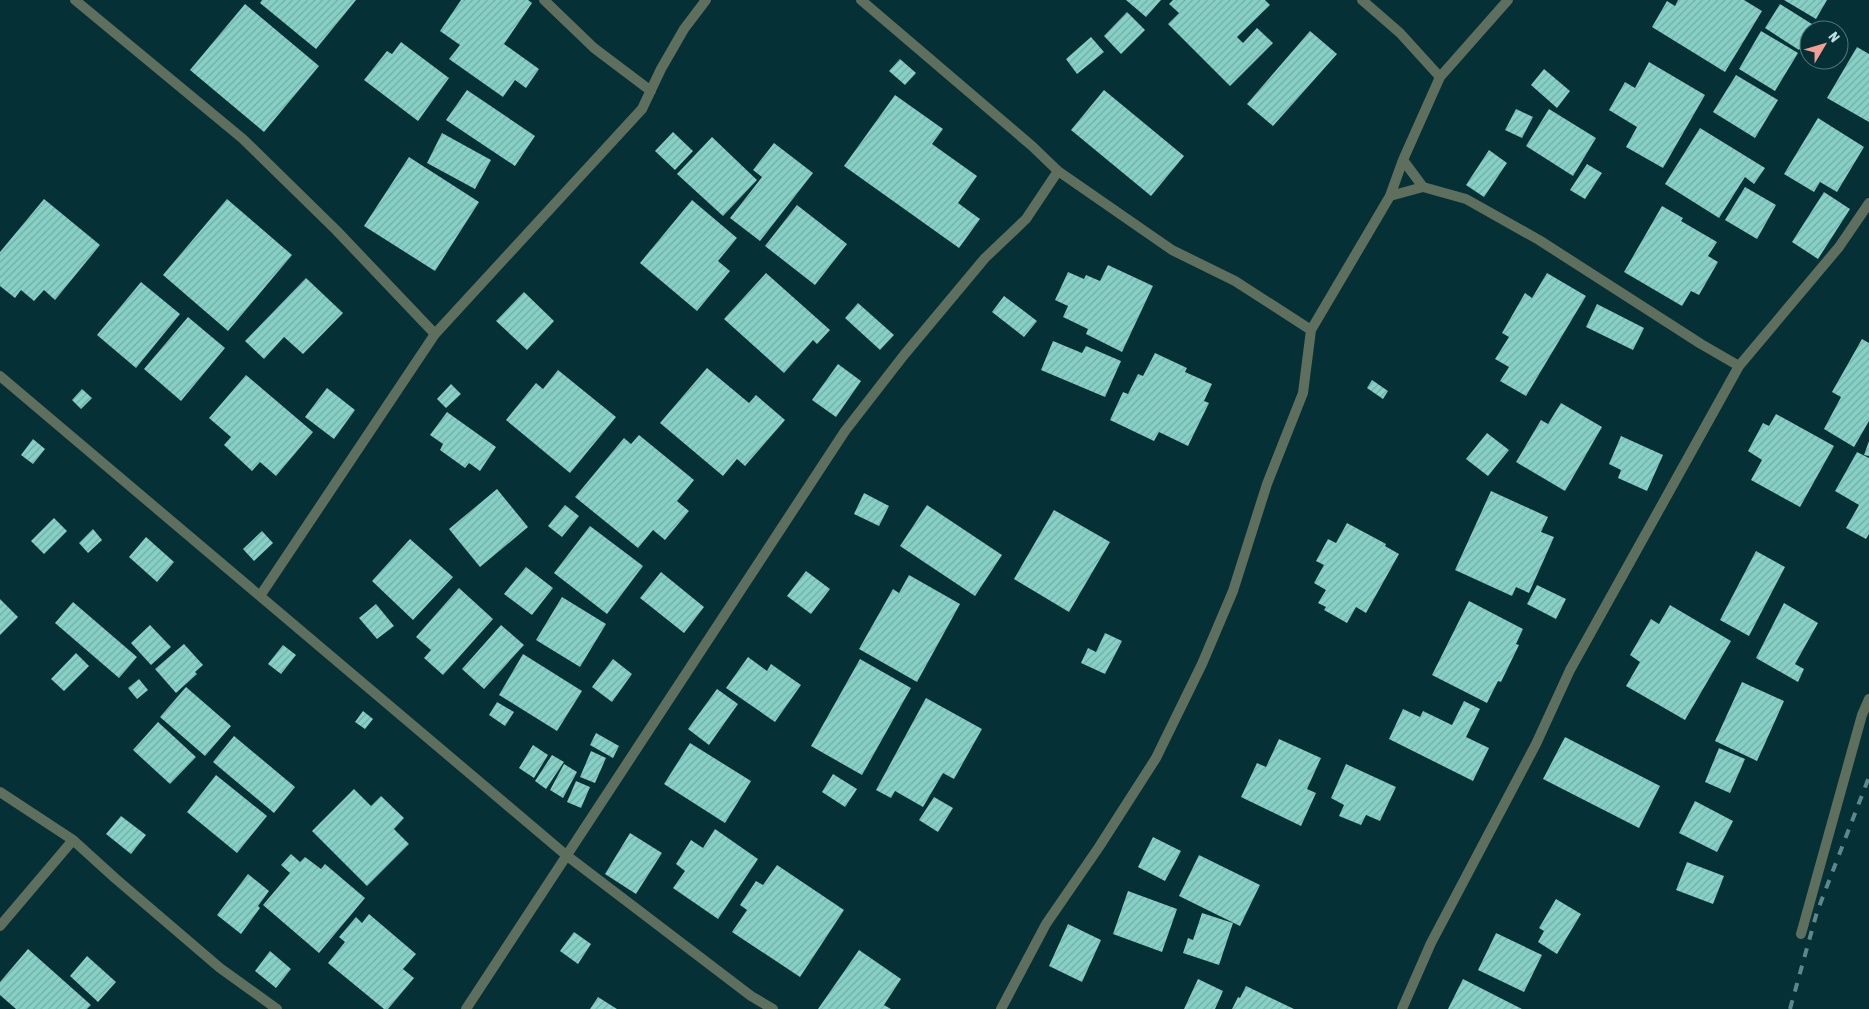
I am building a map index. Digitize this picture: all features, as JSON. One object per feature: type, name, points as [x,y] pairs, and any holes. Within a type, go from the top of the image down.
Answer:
[{"type":"street","points":[[75,0],[243,139],[336,230],[435,334]]},
{"type":"street","points":[[544,0],[594,48],[651,91]]},
{"type":"street","points":[[260,596],[435,334],[642,109],[684,29],[706,0]]},
{"type":"street","points":[[861,0],[1032,146],[1058,171],[1172,250],[1235,281],[1311,330]]},
{"type":"street","points":[[1362,0],[1400,34],[1440,77]]},
{"type":"street","points":[[1000,1009],[1046,924],[1099,847],[1156,758],[1202,664],[1233,591],[1267,484],[1303,393],[1311,330],[1390,196],[1402,160],[1440,77],[1508,0]]},
{"type":"street","points":[[1402,160],[1423,187]]},
{"type":"street","points":[[466,1009],[844,431],[904,355],[985,258],[1026,219],[1058,171]]},
{"type":"street","points":[[1390,196],[1423,187],[1466,198],[1539,240],[1739,366]]},
{"type":"street","points":[[1402,1009],[1431,943],[1536,744],[1570,670],[1739,366],[1839,247],[1869,203]]},
{"type":"street","points":[[0,376],[566,855],[752,996],[773,1009]]},
{"type":"street","points":[[1801,934],[1862,715],[1869,699]]},
{"type":"street","points":[[0,792],[73,840],[220,968],[277,1009]]},
{"type":"street","points":[[0,926],[73,840]]},
{"type":"building","points":[[262,0],[356,0],[316,49],[260,3]]},
{"type":"building","points":[[461,0],[528,0],[532,3],[504,44],[539,69],[526,88],[515,80],[503,97],[449,59],[460,45],[440,31]]},
{"type":"building","points":[[1126,0],[1161,0],[1146,17]]},
{"type":"building","points":[[1173,0],[1265,0],[1270,5],[1237,37],[1243,43],[1257,28],[1273,43],[1230,86],[1168,24],[1179,13],[1169,4]]},
{"type":"building","points":[[1678,0],[1744,0],[1762,11],[1725,72],[1652,27],[1667,1],[1675,6]]},
{"type":"building","points":[[1784,0],[1827,0],[1816,19]]},
{"type":"building","points":[[245,4],[319,66],[264,132],[190,70]]},
{"type":"building","points":[[1780,4],[1805,20],[1799,20],[1799,50],[1765,28]]},
{"type":"building","points":[[1127,12],[1145,30],[1121,54],[1104,36]]},
{"type":"building","points":[[1310,31],[1337,54],[1273,126],[1247,104]]},
{"type":"building","points":[[1761,31],[1798,53],[1775,91],[1739,69]]},
{"type":"building","points":[[1091,37],[1104,52],[1077,74],[1066,59]]},
{"type":"building","points":[[401,42],[449,78],[418,121],[364,80],[387,51],[392,54]]},
{"type":"building","points":[[1857,47],[1869,54],[1869,122],[1827,98],[1843,70],[1849,70],[1849,61]]},
{"type":"building","points":[[900,59],[916,73],[905,85],[889,71]]},
{"type":"building","points":[[1649,62],[1705,95],[1663,168],[1626,147],[1637,127],[1609,110],[1625,82],[1635,88]]},
{"type":"building","points":[[1544,69],[1570,91],[1557,108],[1531,85]]},
{"type":"building","points":[[1736,75],[1778,100],[1755,138],[1713,112]]},
{"type":"building","points":[[467,90],[535,136],[515,166],[446,120]]},
{"type":"building","points":[[1104,90],[1184,156],[1151,196],[1071,130]]},
{"type":"building","points":[[895,95],[943,129],[932,144],[977,176],[958,203],[980,219],[959,248],[844,166]]},
{"type":"building","points":[[1516,109],[1533,117],[1522,138],[1505,130]]},
{"type":"building","points":[[1549,109],[1596,138],[1573,176],[1526,146]]},
{"type":"building","points":[[1818,118],[1864,147],[1837,192],[1820,182],[1814,192],[1784,174]]},
{"type":"building","points":[[1700,128],[1765,168],[1754,184],[1745,177],[1719,218],[1665,184]]},
{"type":"building","points":[[673,132],[693,151],[675,170],[655,151]]},
{"type":"building","points":[[442,133],[491,160],[475,189],[427,163]]},
{"type":"building","points":[[712,137],[757,180],[723,216],[677,174]]},
{"type":"building","points":[[774,143],[813,173],[760,241],[730,218],[762,177],[753,170]]},
{"type":"building","points":[[1489,150],[1507,163],[1484,197],[1466,185]]},
{"type":"building","points":[[409,157],[479,202],[435,271],[364,226]]},
{"type":"building","points":[[1587,164],[1602,173],[1585,199],[1570,190]]},
{"type":"building","points":[[1745,187],[1776,205],[1757,239],[1725,220]]},
{"type":"building","points":[[1824,192],[1850,209],[1818,259],[1792,242]]},
{"type":"building","points":[[44,199],[100,245],[55,300],[44,290],[34,301],[21,290],[15,298],[0,286],[0,252]]},
{"type":"building","points":[[227,199],[292,255],[228,331],[163,275]]},
{"type":"building","points":[[692,200],[737,238],[718,261],[730,271],[697,311],[640,263]]},
{"type":"building","points":[[797,205],[847,244],[815,285],[765,246]]},
{"type":"building","points":[[1662,206],[1683,218],[1681,221],[1717,242],[1708,256],[1718,262],[1699,295],[1691,291],[1682,306],[1624,272]]},
{"type":"building","points":[[1108,265],[1153,286],[1122,352],[1086,334],[1088,329],[1063,317],[1068,306],[1055,300],[1068,272],[1084,279],[1086,275],[1100,281]]},
{"type":"building","points":[[766,273],[830,330],[817,344],[813,340],[784,373],[724,319]]},
{"type":"building","points":[[1547,273],[1586,296],[1526,396],[1500,381],[1509,367],[1495,359],[1509,337],[1502,333],[1525,293],[1532,298]]},
{"type":"building","points":[[306,278],[343,313],[303,354],[284,337],[264,359],[245,341]]},
{"type":"building","points":[[141,282],[180,314],[136,368],[97,335]]},
{"type":"building","points":[[524,292],[554,321],[527,350],[496,321]]},
{"type":"building","points":[[1004,296],[1037,321],[1024,337],[992,312]]},
{"type":"building","points":[[858,303],[894,335],[880,350],[845,318]]},
{"type":"building","points":[[1597,304],[1644,328],[1633,350],[1586,327]]},
{"type":"building","points":[[188,317],[225,348],[181,401],[144,369]]},
{"type":"building","points":[[1862,339],[1869,343],[1869,421],[1854,447],[1824,429],[1841,397],[1832,392]]},
{"type":"building","points":[[1053,341],[1082,353],[1086,346],[1121,361],[1105,397],[1041,370]]},
{"type":"building","points":[[1155,353],[1187,368],[1185,372],[1212,384],[1204,401],[1209,403],[1188,446],[1159,432],[1154,441],[1110,420],[1123,392],[1128,394],[1138,374],[1143,376]]},
{"type":"building","points":[[838,364],[861,381],[836,417],[812,400]]},
{"type":"building","points":[[707,368],[749,403],[756,395],[785,420],[745,466],[737,459],[723,476],[660,423]]},
{"type":"building","points":[[558,370],[616,417],[570,473],[506,420],[536,383],[543,389]]},
{"type":"building","points":[[246,375],[313,432],[276,476],[260,462],[252,471],[224,445],[231,437],[209,418]]},
{"type":"building","points":[[1372,380],[1388,391],[1383,399],[1367,388]]},
{"type":"building","points":[[451,384],[461,394],[446,408],[437,399]]},
{"type":"building","points":[[327,388],[355,410],[334,439],[305,417]]},
{"type":"building","points":[[82,389],[92,398],[81,409],[72,400]]},
{"type":"building","points":[[1561,403],[1602,427],[1565,491],[1516,462],[1541,420],[1548,424]]},
{"type":"building","points":[[447,412],[496,447],[480,471],[469,463],[465,468],[440,450],[443,444],[430,435]]},
{"type":"building","points":[[1776,414],[1834,446],[1800,507],[1751,480],[1762,460],[1748,451],[1763,423],[1769,426]]},
{"type":"building","points":[[1487,433],[1509,450],[1488,476],[1466,459]]},
{"type":"building","points":[[639,435],[694,480],[677,501],[689,511],[665,540],[653,530],[638,548],[575,497],[624,438],[631,444]]},
{"type":"building","points":[[1621,436],[1663,455],[1647,491],[1618,478],[1621,470],[1609,464]]},
{"type":"building","points":[[33,439],[45,449],[33,464],[21,455]]},
{"type":"building","points":[[1869,441],[1869,456],[1864,455]]},
{"type":"building","points":[[1857,452],[1869,458],[1869,534],[1866,539],[1846,528],[1859,505],[1835,491]]},
{"type":"building","points":[[497,489],[528,527],[480,567],[449,529]]},
{"type":"building","points":[[1491,491],[1548,517],[1541,532],[1554,537],[1529,593],[1516,587],[1512,596],[1455,570]]},
{"type":"building","points":[[864,493],[889,506],[879,526],[854,514]]},
{"type":"building","points":[[565,505],[579,516],[562,537],[548,526]]},
{"type":"building","points":[[927,505],[1002,555],[975,596],[900,546]]},
{"type":"building","points":[[1054,510],[1110,542],[1069,612],[1014,579]]},
{"type":"building","points":[[54,518],[67,531],[44,554],[31,541]]},
{"type":"building","points":[[1347,523],[1386,544],[1385,546],[1399,554],[1366,613],[1356,607],[1347,623],[1324,610],[1326,607],[1318,603],[1326,590],[1314,583],[1324,565],[1316,561],[1328,539],[1336,543]]},
{"type":"building","points":[[590,526],[643,566],[607,614],[554,573]]},
{"type":"building","points":[[93,529],[102,540],[88,553],[79,543]]},
{"type":"building","points":[[262,531],[273,543],[254,561],[243,549]]},
{"type":"building","points":[[146,537],[174,562],[157,582],[129,557]]},
{"type":"building","points":[[410,539],[453,577],[413,620],[372,581]]},
{"type":"building","points":[[1756,551],[1785,567],[1749,636],[1720,620]]},
{"type":"building","points":[[526,567],[553,588],[532,615],[504,594]]},
{"type":"building","points":[[806,571],[830,589],[811,614],[787,596]]},
{"type":"building","points":[[661,572],[704,607],[684,633],[640,598]]},
{"type":"building","points":[[909,575],[960,604],[917,682],[859,649],[893,589],[899,593]]},
{"type":"building","points":[[1537,585],[1566,599],[1556,619],[1527,604]]},
{"type":"building","points":[[459,588],[493,619],[443,675],[424,658],[431,650],[416,637]]},
{"type":"building","points":[[562,597],[606,624],[580,667],[536,640]]},
{"type":"building","points":[[0,599],[18,617],[0,635]]},
{"type":"building","points":[[1469,601],[1523,629],[1516,644],[1519,645],[1501,682],[1498,681],[1487,703],[1432,675]]},
{"type":"building","points":[[73,602],[137,657],[119,678],[55,623]]},
{"type":"building","points":[[1784,603],[1818,623],[1795,664],[1804,669],[1798,682],[1756,658]]},
{"type":"building","points":[[376,604],[394,626],[377,639],[359,618]]},
{"type":"building","points":[[1670,605],[1731,641],[1685,720],[1626,686],[1640,662],[1630,655],[1651,619],[1659,624]]},
{"type":"building","points":[[150,625],[171,647],[151,665],[131,643]]},
{"type":"building","points":[[501,625],[524,645],[484,689],[462,669]]},
{"type":"building","points":[[1105,633],[1122,641],[1105,674],[1081,663],[1088,648],[1096,652]]},
{"type":"building","points":[[184,644],[203,665],[195,672],[197,674],[176,693],[155,669]]},
{"type":"building","points":[[283,645],[296,655],[281,674],[268,664]]},
{"type":"building","points":[[76,653],[89,666],[64,691],[51,679]]},
{"type":"building","points":[[523,654],[582,691],[557,731],[499,695]]},
{"type":"building","points":[[748,657],[767,671],[771,664],[801,685],[775,722],[726,688]]},
{"type":"building","points":[[613,659],[632,674],[612,702],[592,687]]},
{"type":"building","points":[[860,659],[911,688],[862,775],[811,746]]},
{"type":"building","points":[[139,679],[148,690],[137,699],[128,688]]},
{"type":"building","points":[[1742,682],[1784,701],[1757,761],[1715,741]]},
{"type":"building","points":[[186,687],[231,726],[205,756],[160,717]]},
{"type":"building","points":[[717,689],[738,704],[709,745],[688,729]]},
{"type":"building","points":[[926,698],[982,729],[954,779],[943,773],[923,807],[895,791],[891,798],[876,790]]},
{"type":"building","points":[[1464,701],[1480,709],[1466,737],[1489,748],[1473,781],[1389,739],[1403,709],[1420,717],[1423,711],[1452,725]]},
{"type":"building","points":[[497,702],[514,712],[505,726],[489,715]]},
{"type":"building","points":[[363,711],[373,719],[365,729],[355,722]]},
{"type":"building","points":[[158,722],[196,757],[170,784],[133,750]]},
{"type":"building","points":[[596,733],[619,746],[613,758],[590,745]]},
{"type":"building","points":[[234,736],[295,787],[274,813],[213,762]]},
{"type":"building","points":[[1565,737],[1660,786],[1639,828],[1543,779]]},
{"type":"building","points":[[1279,739],[1321,758],[1307,789],[1316,793],[1301,826],[1241,797],[1257,763],[1266,767]]},
{"type":"building","points":[[690,743],[751,781],[725,823],[664,784]]},
{"type":"building","points":[[533,745],[548,755],[534,778],[519,768]]},
{"type":"building","points":[[1719,748],[1745,759],[1730,793],[1705,782]]},
{"type":"building","points":[[591,751],[606,758],[595,783],[580,777]]},
{"type":"building","points":[[552,755],[564,762],[546,789],[535,781]]},
{"type":"building","points":[[564,764],[577,772],[563,798],[550,790]]},
{"type":"building","points":[[1346,764],[1396,787],[1380,821],[1366,815],[1361,825],[1339,816],[1344,805],[1331,798]]},
{"type":"building","points":[[833,774],[857,789],[845,807],[822,792]]},
{"type":"building","points":[[216,775],[267,816],[237,853],[187,812]]},
{"type":"building","points":[[576,781],[590,787],[581,808],[567,802]]},
{"type":"building","points":[[354,789],[371,806],[381,796],[404,818],[394,829],[409,844],[367,886],[312,831]]},
{"type":"building","points":[[934,797],[953,808],[938,832],[919,820]]},
{"type":"building","points":[[1695,801],[1733,821],[1717,852],[1679,833]]},
{"type":"building","points":[[121,816],[146,835],[131,854],[106,834]]},
{"type":"building","points":[[715,829],[758,859],[718,919],[673,888],[685,871],[676,864],[691,840],[703,848]]},
{"type":"building","points":[[630,833],[662,853],[636,894],[605,874]]},
{"type":"building","points":[[1153,837],[1181,851],[1165,881],[1138,867]]},
{"type":"building","points":[[291,854],[300,862],[305,857],[321,869],[325,864],[365,898],[319,953],[263,905],[290,873],[281,865]]},
{"type":"building","points":[[1199,855],[1260,885],[1240,926],[1179,896]]},
{"type":"building","points":[[1687,862],[1724,876],[1713,904],[1676,890]]},
{"type":"building","points":[[777,865],[844,910],[800,977],[732,932],[747,910],[740,905],[756,881],[763,885]]},
{"type":"building","points":[[248,874],[269,891],[258,906],[260,908],[241,934],[217,915]]},
{"type":"building","points":[[1128,891],[1177,909],[1162,952],[1113,934]]},
{"type":"building","points":[[1556,899],[1581,914],[1557,954],[1538,942],[1544,931],[1539,928]]},
{"type":"building","points":[[1202,913],[1233,923],[1219,965],[1183,953],[1188,938],[1193,940]]},
{"type":"building","points":[[369,914],[416,954],[403,969],[414,978],[388,1009],[384,1009],[328,963],[345,942],[339,937],[356,917],[362,923]]},
{"type":"building","points":[[1068,924],[1101,940],[1082,982],[1049,966]]},
{"type":"building","points":[[574,932],[591,944],[578,964],[560,951]]},
{"type":"building","points":[[1496,933],[1542,955],[1524,992],[1478,970]]},
{"type":"building","points":[[28,949],[91,1005],[87,1009],[16,1009],[0,995],[0,982]]},
{"type":"building","points":[[859,950],[901,979],[884,1005],[891,1009],[818,1009]]},
{"type":"building","points":[[270,951],[291,969],[276,988],[255,971]]},
{"type":"building","points":[[87,956],[116,982],[98,1002],[70,976]]},
{"type":"building","points":[[1198,979],[1223,991],[1215,1009],[1184,1009]]},
{"type":"building","points":[[1463,979],[1522,1009],[1448,1009]]},
{"type":"building","points":[[1246,986],[1294,1009],[1232,1009]]},
{"type":"building","points":[[598,997],[617,1009],[590,1009]]},
{"type":"railway","points":[[1790,1009],[1817,912],[1869,777]]}]
